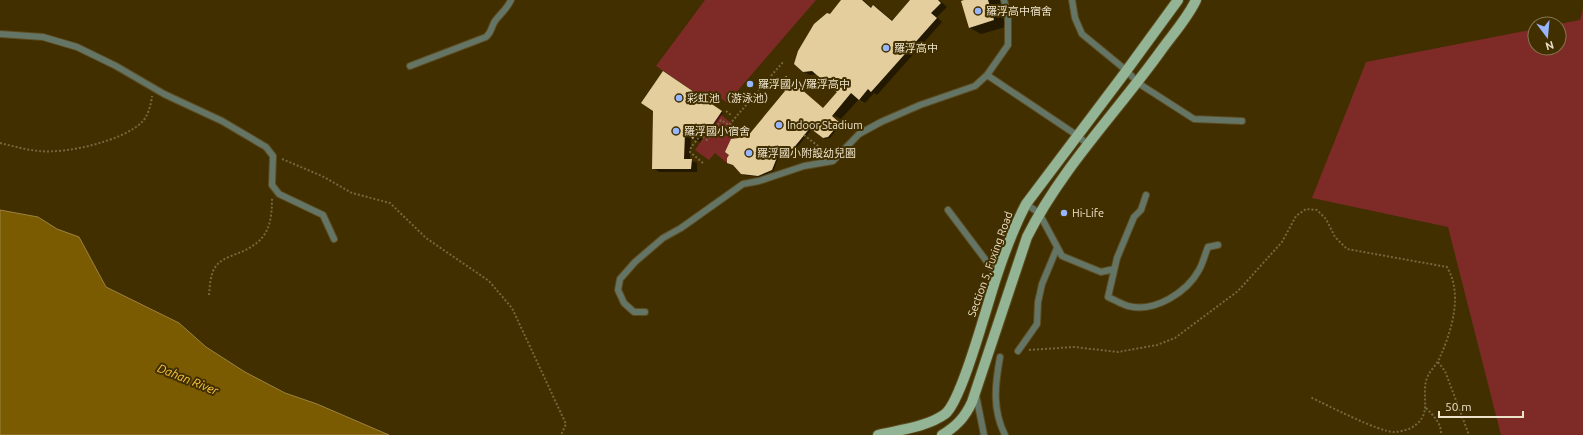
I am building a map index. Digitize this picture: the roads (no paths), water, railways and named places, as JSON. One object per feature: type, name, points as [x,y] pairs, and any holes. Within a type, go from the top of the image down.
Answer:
[{"type":"main road","name":"Section 5, Fuxing Road","points":[[878,435],[934,420],[946,414],[959,393],[997,275],[1014,228],[1026,204],[1127,71],[1178,0]]},
{"type":"main road","points":[[934,420],[941,435],[954,428],[965,416],[976,393],[1027,237],[1039,213],[1088,145],[1138,83],[1196,0]]},
{"type":"lane","points":[[410,66],[486,37],[491,33],[495,21],[504,12],[511,0]]},
{"type":"lane","points":[[645,312],[634,312],[624,303],[618,290],[620,279],[635,262],[663,238],[681,228],[743,184],[759,181],[804,166],[833,161],[863,132],[920,105],[975,86],[987,75],[1008,45],[1008,15],[1004,0]]},
{"type":"lane","points":[[1072,0],[1075,18],[1082,34],[1127,71],[1138,83],[1194,119],[1242,121]]},
{"type":"lane","points":[[0,34],[43,37],[77,47],[116,66],[153,88],[222,121],[266,147],[273,156],[272,185],[279,194],[322,215],[334,239]]},
{"type":"lane","points":[[987,75],[1078,136],[1088,145]]},
{"type":"lane","points":[[1146,196],[1141,210],[1134,217],[1114,269],[1108,297],[1130,306],[1146,306],[1165,301],[1180,294],[1189,285],[1200,269],[1208,247],[1218,245]]},
{"type":"lane","points":[[1026,204],[1039,213],[1062,256],[1101,272],[1114,269]]},
{"type":"lane","points":[[948,210],[997,275]]},
{"type":"lane","points":[[1018,351],[1037,324],[1038,302],[1042,284],[1057,248]]},
{"type":"lane","points":[[1000,357],[995,402],[999,422],[1005,435]]},
{"type":"lane","points":[[976,393],[984,435]]},
{"type":"water","name":"Dahan River","points":[[0,210],[38,217],[57,229],[79,237],[106,287],[179,323],[206,347],[245,372],[285,393],[317,404],[389,435],[0,435]]},
{"type":"place","name":"羅浮高中宿舍","points":[[978,11]]},
{"type":"place","name":"羅浮高中","points":[[886,48]]},
{"type":"place","name":"羅浮國小/羅浮高中","points":[[750,84]]},
{"type":"place","name":"彩虹池（游泳池）","points":[[679,98]]},
{"type":"place","name":"Indoor Stadium","points":[[779,125]]},
{"type":"place","name":"羅浮國小宿舍","points":[[676,131]]},
{"type":"place","name":"羅浮國小附設幼兒園","points":[[749,153]]},
{"type":"place","name":"Hi-Life","points":[[1064,213]]}]
